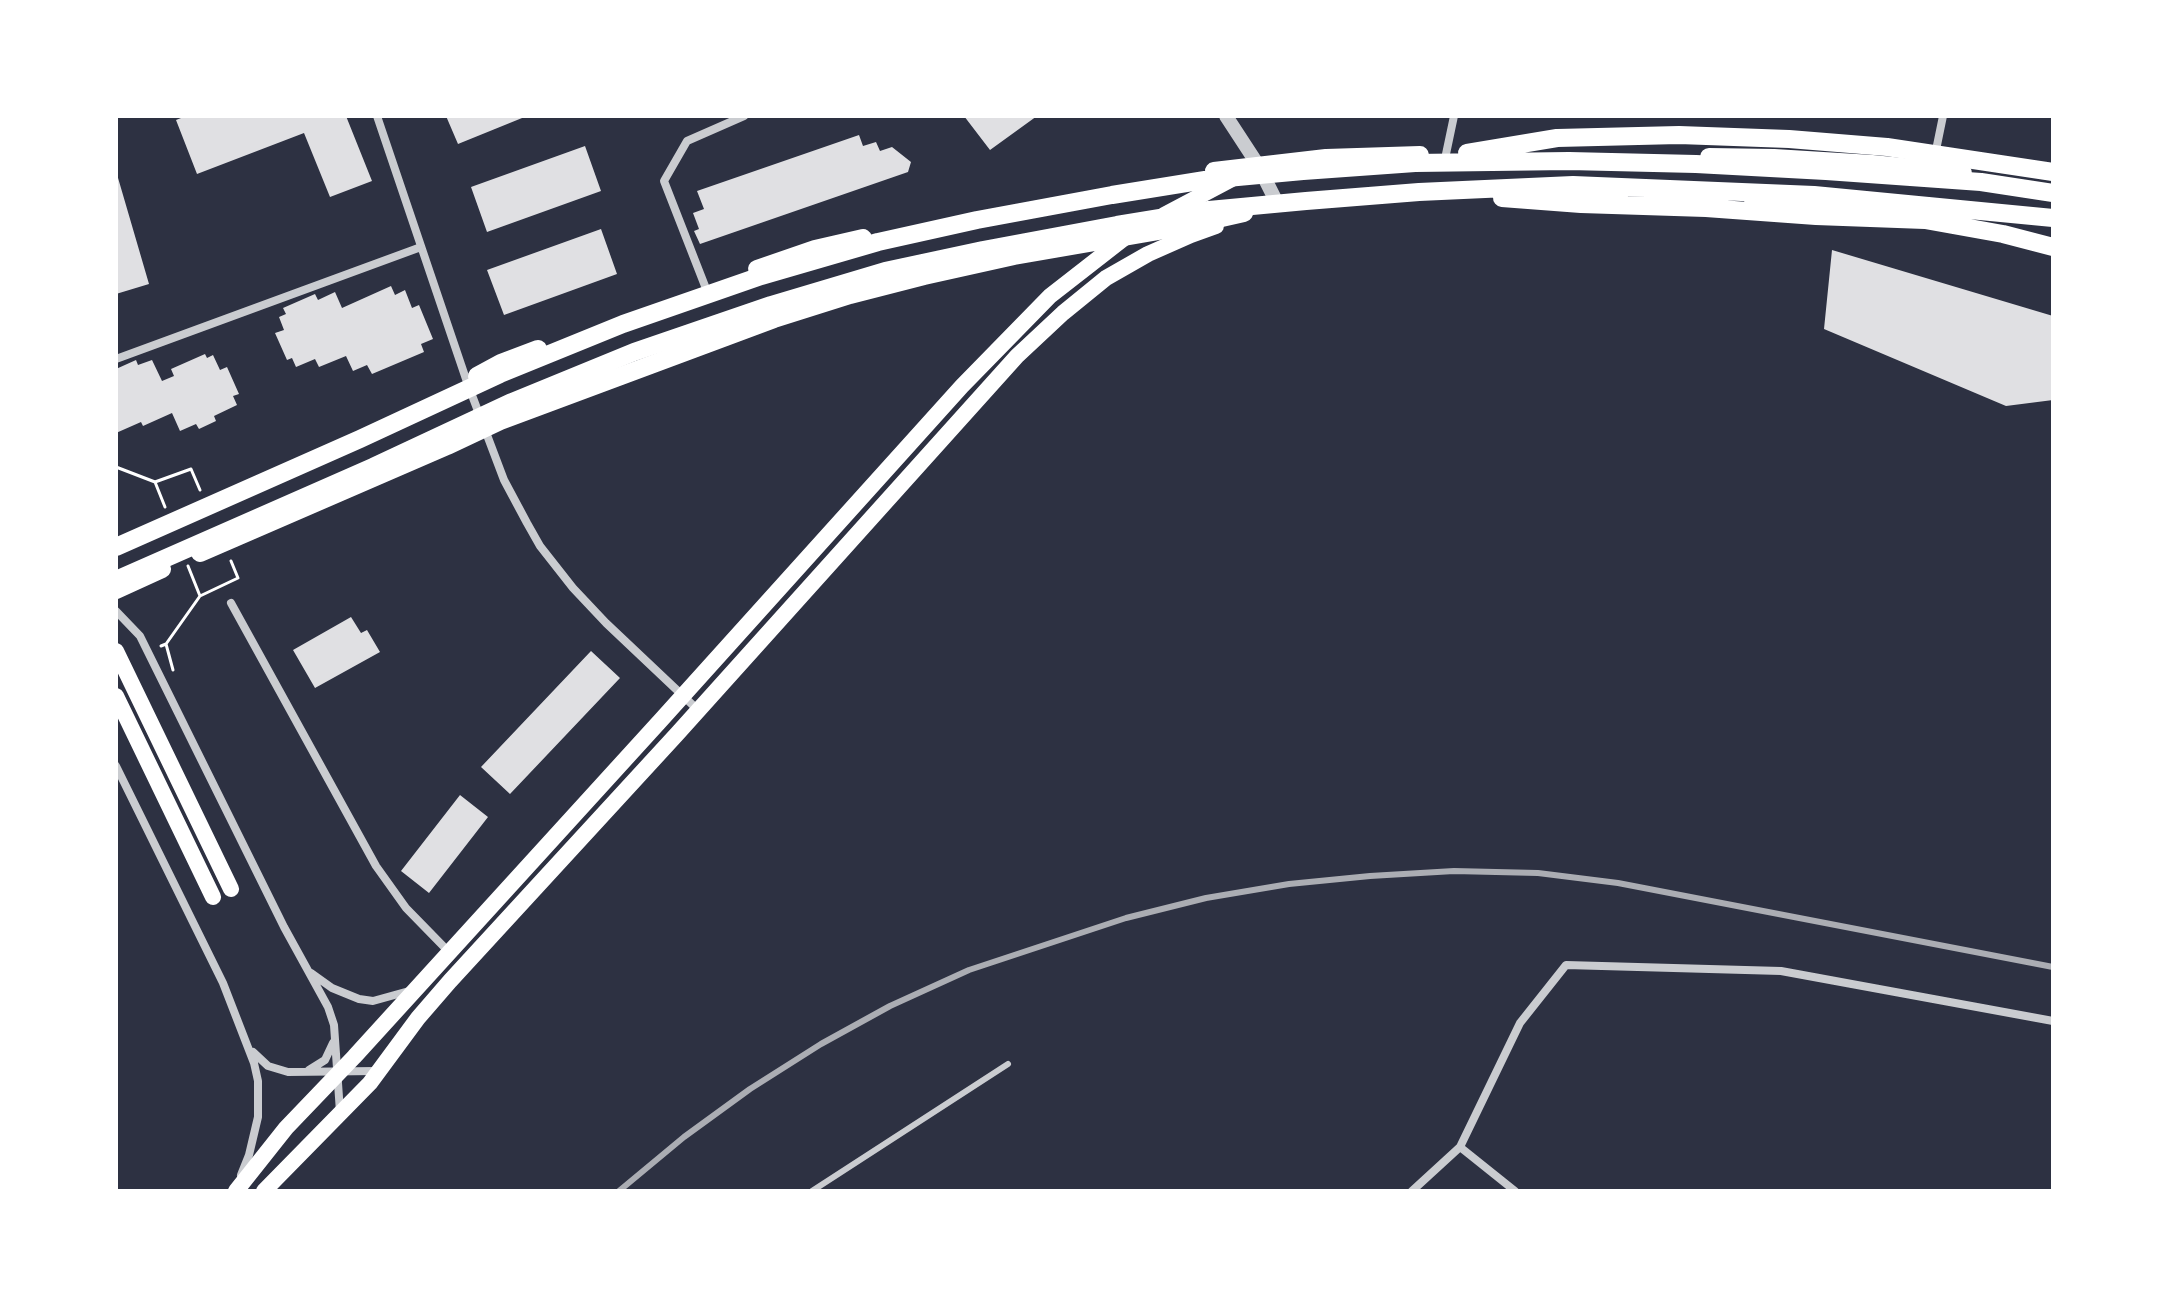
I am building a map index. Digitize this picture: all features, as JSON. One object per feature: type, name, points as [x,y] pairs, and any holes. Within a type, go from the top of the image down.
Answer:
[{"type":"main road","points":[[1415,163],[1557,138],[1679,135],[1887,147],[2053,172]]},
{"type":"main road","points":[[116,539],[434,400],[501,363],[705,286],[815,249],[1123,185],[1326,158],[1446,154],[1774,158],[1933,169],[2053,187]]},
{"type":"main road","points":[[116,547],[500,374],[623,324],[761,276],[878,242],[1112,195],[1205,180],[1415,163],[1569,161],[1826,171],[1981,182],[2053,193]]},
{"type":"main road","points":[[235,1191],[278,1137],[1002,343],[1050,296],[1127,236],[1258,165]]},
{"type":"main road","points":[[116,580],[512,402],[634,352],[771,305],[885,271],[1117,225],[1209,210],[1419,192],[1573,185],[1814,195],[2053,219]]},
{"type":"main road","points":[[1419,192],[1581,204],[1925,220],[2003,234],[2053,247]]},
{"type":"main road","points":[[116,590],[518,413],[774,319],[850,295],[984,263],[1182,227],[1278,205],[1553,194],[2053,219]]},
{"type":"main road","points":[[264,1191],[380,1071],[433,1000],[1017,356],[1106,278],[1148,254],[1191,235],[1278,205]]},
{"type":"main road","points":[[116,651],[231,889]]},
{"type":"main road","points":[[116,696],[213,897]]},
{"type":"street","points":[[377,116],[467,382],[504,480],[527,523],[554,565],[606,623],[698,710]]},
{"type":"street","points":[[705,286],[664,181],[687,141],[744,116]]},
{"type":"street","points":[[1226,116],[1258,165],[1278,205]]},
{"type":"street","points":[[1446,154],[1454,116]]},
{"type":"street","points":[[1933,169],[1943,116]]},
{"type":"street","points":[[116,359],[421,247]]},
{"type":"street","points":[[231,603],[376,866],[406,908],[448,951]]},
{"type":"street","points":[[116,611],[140,636],[260,880],[328,1007],[334,1034],[340,1113]]},
{"type":"street","points":[[116,766],[218,973],[248,1044],[258,1081],[258,1117],[249,1155],[235,1191]]},
{"type":"street","points":[[1412,1191],[1460,1147],[1520,1023],[1566,965],[1781,971],[2053,1021]]},
{"type":"street","points":[[307,970],[332,988],[359,999],[373,1001],[413,990]]},
{"type":"street","points":[[301,1073],[325,1060],[334,1034]]},
{"type":"street","points":[[248,1044],[268,1066],[288,1072],[380,1071]]},
{"type":"street","points":[[1460,1147],[1515,1191]]},
{"type":"lane","points":[[812,1191],[1008,1064]]},
{"type":"path","points":[[155,482],[191,469],[204,501]]},
{"type":"path","points":[[153,649],[166,644],[200,596],[238,578]]},
{"type":"path","points":[[166,644],[176,681]]},
{"type":"building","points":[[186,116],[346,116],[372,181],[330,197],[304,133],[197,174],[176,120]]},
{"type":"building","points":[[446,116],[527,116],[458,144]]},
{"type":"building","points":[[964,116],[1037,116],[990,150]]},
{"type":"building","points":[[859,135],[863,146],[876,142],[880,151],[892,147],[911,162],[908,172],[700,244],[694,231],[699,229],[693,213],[704,209],[697,191]]},
{"type":"building","points":[[585,146],[601,191],[487,232],[471,187]]},
{"type":"building","points":[[116,171],[149,284],[116,294]]},
{"type":"building","points":[[601,229],[617,274],[504,315],[487,270]]},
{"type":"building","points":[[1832,250],[2053,316],[2053,400],[2006,406],[1824,329]]},
{"type":"building","points":[[391,286],[395,295],[405,290],[412,308],[419,305],[433,339],[421,344],[424,352],[372,374],[367,365],[353,371],[346,356],[319,367],[315,359],[296,367],[292,358],[287,360],[275,333],[284,330],[279,317],[286,314],[283,308],[315,294],[318,300],[335,292],[342,308]]},
{"type":"building","points":[[205,354],[207,358],[213,355],[220,370],[227,367],[239,394],[233,396],[237,405],[214,416],[216,421],[199,429],[196,424],[180,431],[172,413],[143,426],[141,422],[116,433],[116,369],[136,360],[138,365],[152,360],[162,381],[174,376],[171,369]]},
{"type":"building","points":[[351,617],[361,633],[367,630],[380,652],[315,688],[293,650]]},
{"type":"building","points":[[591,651],[620,678],[510,794],[481,767]]},
{"type":"building","points":[[460,795],[488,817],[429,893],[401,871]]},
{"type":"railway","points":[[619,1191],[684,1137],[750,1089],[821,1044],[890,1006],[969,970],[1126,918],[1206,898],[1289,884],[1454,871],[1538,873],[1618,883],[2053,967]]}]
